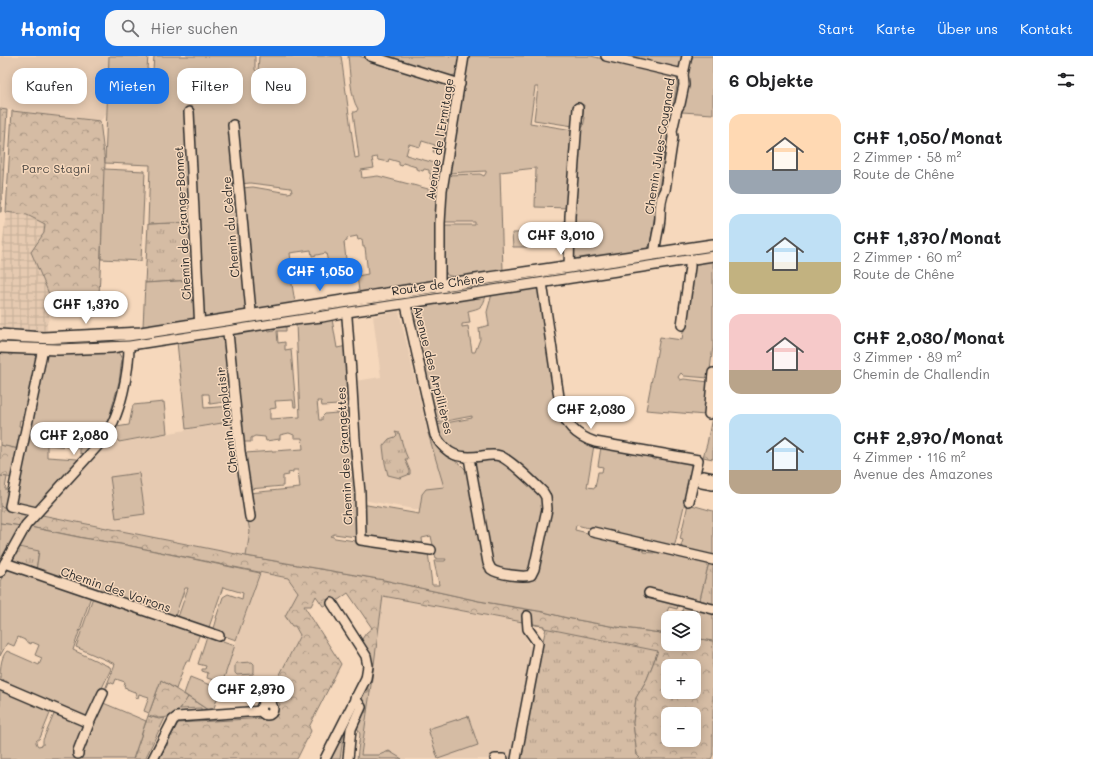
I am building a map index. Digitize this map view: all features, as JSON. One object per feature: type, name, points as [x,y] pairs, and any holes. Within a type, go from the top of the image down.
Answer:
[{"type":"main road","name":"Route de Chêne","points":[[404,297],[441,285],[541,276],[655,258],[713,245]]},
{"type":"main road","name":"Route de Chêne","points":[[655,258],[690,258],[713,255]]},
{"type":"main road","name":"Route de Chêne","points":[[0,347],[43,343],[129,339],[404,297],[442,297],[541,276]]},
{"type":"main road","name":"Route de Chêne","points":[[0,335],[43,343]]},
{"type":"street","points":[[370,56],[460,84]]},
{"type":"street","name":"Avenue de l'Ermitage","points":[[442,297],[440,223],[442,190],[445,163],[464,56]]},
{"type":"street","points":[[606,56],[683,74]]},
{"type":"street","name":"Chemin Jules-Cougnard","points":[[655,258],[660,218],[659,212],[662,194],[665,190],[673,136],[672,131],[684,85],[683,74],[687,56]]},
{"type":"street","points":[[568,272],[570,216],[578,108]]},
{"type":"street","name":"Chemin de Grange-Bonnet","points":[[188,112],[200,329]]},
{"type":"street","name":"Chemin du Cèdre","points":[[233,125],[252,321]]},
{"type":"street","points":[[682,325],[690,258]]},
{"type":"street","points":[[541,276],[560,404],[568,425],[583,438],[595,442],[698,460],[689,502]]},
{"type":"street","name":"Avenue des Arpillières","points":[[404,297],[435,435],[441,445],[453,455],[469,458],[493,455],[502,457],[538,488],[546,497],[546,517],[534,569],[531,575],[524,577],[497,572],[491,569],[488,563],[469,458]]},
{"type":"street","name":"Chemin des Grangettes","points":[[346,306],[360,493],[361,540],[431,550]]},
{"type":"street","name":"Chemin Monplaisir","points":[[227,324],[240,451],[250,517]]},
{"type":"street","points":[[0,572],[20,536],[36,512],[101,442],[110,430],[123,388],[129,339]]},
{"type":"street","points":[[36,512],[10,506],[43,343]]},
{"type":"street","points":[[709,414],[713,373]]},
{"type":"street","points":[[713,478],[703,476],[702,482],[713,485]]},
{"type":"street","points":[[593,532],[713,560]]},
{"type":"street","name":"Chemin des Voirons","points":[[5,563],[219,636]]},
{"type":"street","points":[[649,593],[713,609]]},
{"type":"street","points":[[325,759],[366,678],[368,666],[366,656],[332,603]]},
{"type":"street","points":[[516,759],[538,643],[528,629],[527,616]]},
{"type":"street","points":[[0,685],[90,723]]},
{"type":"street","points":[[78,754],[103,692]]},
{"type":"street","points":[[348,759],[351,729],[361,707],[355,698]]},
{"type":"street","points":[[153,759],[175,718],[262,711]]},
{"type":"street","points":[[495,759],[503,759]]},
{"type":"shaded area","points":[[0,56],[109,56],[108,68],[95,68],[95,104],[107,104],[106,115],[100,121],[0,109]]},
{"type":"shaded area","points":[[6,212],[27,215],[45,224],[44,233],[31,252],[53,300],[49,305],[47,332],[0,329],[0,269]]},
{"type":"shaded area","points":[[399,311],[428,433],[444,487],[422,494],[420,510],[368,501],[363,495],[355,381],[381,377],[373,316]]},
{"type":"shaded area","points":[[234,421],[250,532],[246,556],[42,515],[106,445]]},
{"type":"shaded area","points":[[260,573],[289,578],[294,585],[298,593],[295,626],[300,635],[269,696],[221,699],[228,678],[224,676]]},
{"type":"shaded area","points":[[382,596],[521,622],[529,646],[536,645],[513,759],[361,759]]},
{"type":"green space","points":[[109,56],[148,56],[147,68],[109,68]]},
{"type":"green space","points":[[154,56],[255,56],[255,68],[251,68],[251,104],[306,104],[306,68],[258,68],[259,56],[341,56],[355,158],[359,157],[353,112],[356,112],[358,109],[353,98],[348,56],[359,56],[450,84],[455,90],[443,153],[433,152],[435,145],[422,141],[420,147],[409,144],[406,155],[442,165],[439,185],[437,187],[431,185],[433,180],[430,179],[431,174],[429,173],[429,170],[424,169],[423,171],[403,163],[402,166],[399,165],[399,162],[389,159],[388,162],[378,160],[377,157],[372,158],[374,168],[361,170],[362,178],[378,176],[436,191],[439,194],[436,281],[355,294],[359,291],[357,276],[368,274],[365,247],[363,247],[362,239],[358,240],[357,236],[347,238],[347,241],[344,242],[347,268],[333,270],[324,269],[323,263],[328,263],[326,253],[312,256],[311,250],[290,253],[293,277],[291,278],[295,303],[252,310],[242,188],[253,187],[288,193],[292,192],[291,188],[250,183],[240,184],[249,311],[201,318],[192,222],[148,224],[150,165],[105,163],[107,104],[169,104],[169,68],[153,68]]},
{"type":"green space","points":[[381,56],[460,56],[457,74],[449,77]]},
{"type":"green space","points":[[468,56],[591,56],[676,77],[678,81],[668,132],[650,245],[645,250],[574,261],[573,253],[579,127],[583,127],[585,118],[582,118],[584,105],[575,104],[573,126],[534,120],[538,87],[535,87],[530,123],[573,130],[569,208],[535,207],[536,168],[500,172],[503,271],[475,276],[475,274],[454,277],[447,275],[444,268],[445,225],[475,225],[475,222],[443,222],[446,175],[480,174],[484,176],[486,173],[486,171],[447,173]]},
{"type":"green space","points":[[619,56],[683,56],[681,65],[678,69]]},
{"type":"green space","points":[[691,56],[713,56],[713,114],[682,112],[688,79],[687,73]]},
{"type":"green space","points":[[0,109],[7,110],[1,212],[0,212]]},
{"type":"green space","name":"Parc Stagni","points":[[12,111],[100,121],[105,163],[99,296],[49,294],[31,252],[44,233],[45,224],[27,215],[6,212]]},
{"type":"green space","points":[[104,169],[145,171],[141,261],[101,259]]},
{"type":"green space","points":[[192,222],[194,280],[145,283],[148,224]]},
{"type":"green space","points":[[512,233],[531,233],[534,237],[529,242],[529,247],[513,247]]},
{"type":"green space","points":[[713,260],[713,346],[709,378],[684,376],[681,373],[678,377],[680,380],[684,379],[709,382],[705,415],[646,410],[660,337],[682,340],[692,263]]},
{"type":"green space","points":[[194,280],[195,319],[143,327],[145,283]]},
{"type":"green space","points":[[535,287],[540,290],[558,409],[594,445],[587,487],[595,488],[598,472],[602,472],[603,467],[598,466],[601,447],[651,455],[652,459],[656,460],[657,456],[687,462],[691,466],[692,472],[675,544],[671,547],[576,525],[575,530],[596,535],[596,537],[643,548],[644,552],[655,553],[657,549],[709,562],[699,603],[679,603],[677,609],[669,607],[667,611],[661,611],[661,633],[610,626],[544,612],[479,601],[384,580],[246,556],[250,532],[248,521],[253,521],[249,493],[300,488],[298,470],[293,470],[293,472],[288,473],[289,475],[283,476],[283,486],[250,489],[245,453],[303,449],[302,438],[294,438],[294,435],[289,433],[280,435],[280,439],[266,441],[265,437],[255,436],[251,438],[251,442],[244,442],[242,439],[232,334],[267,328],[269,331],[274,330],[276,327],[286,326],[286,331],[277,331],[278,343],[285,342],[285,350],[291,349],[296,407],[294,407],[293,400],[275,401],[276,408],[270,409],[270,419],[300,417],[296,324],[332,319],[337,348],[347,346],[350,409],[343,410],[339,405],[322,406],[321,401],[317,401],[319,420],[322,420],[322,417],[325,414],[350,412],[355,467],[358,535],[356,537],[334,534],[331,536],[335,538],[428,552],[432,585],[439,585],[434,561],[445,561],[446,559],[436,559],[431,536],[422,538],[423,547],[364,538],[363,505],[419,514],[422,494],[426,489],[444,487],[428,433],[439,450],[461,465],[468,474],[485,565],[528,580],[550,503],[513,461],[454,450],[442,439],[436,425],[472,418],[472,416],[436,423],[410,308],[413,306],[486,295],[484,303],[480,307],[468,311],[470,323],[462,324],[462,327],[468,326],[472,352],[475,352],[480,339],[479,328],[489,325],[487,312],[492,294]]},
{"type":"green space","points":[[223,335],[225,336],[232,401],[210,404],[209,394],[203,394],[204,408],[233,406],[234,421],[186,429],[177,342]]},
{"type":"green space","points":[[0,352],[7,352],[9,355],[12,355],[12,352],[36,353],[38,355],[26,421],[20,420],[19,426],[24,427],[20,449],[0,445]]},
{"type":"green space","points":[[118,352],[122,359],[119,382],[109,418],[95,441],[84,454],[80,453],[80,448],[47,445],[47,457],[78,460],[33,510],[13,505],[46,353]]},
{"type":"green space","points":[[164,402],[167,433],[119,442],[117,439],[116,427],[129,425],[133,405]]},
{"type":"green space","points":[[713,411],[713,459],[703,457]]},
{"type":"green space","points":[[395,432],[399,433],[408,459],[405,459],[410,471],[410,474],[400,478],[388,475],[383,446],[389,439],[397,435]]},
{"type":"green space","points":[[0,445],[20,449],[14,478],[0,476]]},
{"type":"green space","points":[[493,458],[504,462],[540,494],[544,504],[532,569],[525,574],[497,568],[493,565],[473,463],[474,460]]},
{"type":"green space","points":[[139,473],[145,514],[116,518],[110,477]]},
{"type":"green space","points":[[0,476],[7,477],[5,489],[12,490],[8,508],[0,506]]},
{"type":"green space","points":[[688,504],[713,511],[713,557],[684,550],[681,546],[683,540],[680,539]]},
{"type":"green space","points":[[0,506],[30,513],[21,526],[0,523]]},
{"type":"green space","points":[[42,515],[246,556],[384,580],[479,601],[544,612],[567,618],[661,633],[661,651],[701,651],[701,639],[713,641],[713,755],[711,759],[641,759],[637,755],[633,723],[636,698],[647,679],[658,651],[544,628],[544,626],[383,596],[374,664],[370,663],[360,642],[366,633],[372,628],[348,593],[334,603],[323,606],[316,596],[311,606],[304,606],[341,664],[309,727],[311,731],[297,759],[159,759],[178,723],[273,717],[280,704],[269,696],[300,635],[295,626],[292,626],[285,616],[298,592],[288,578],[126,545],[30,527]]},
{"type":"green space","points":[[0,523],[21,526],[0,564]]},
{"type":"green space","points":[[30,527],[260,573],[236,640],[213,632],[223,597],[228,594],[242,599],[243,593],[223,587],[208,630],[177,620],[188,588],[185,588],[174,619],[36,571],[39,551],[19,547]]},
{"type":"green space","points":[[19,547],[39,550],[36,571],[13,562],[13,557]]},
{"type":"green space","points":[[709,562],[713,563],[713,606],[699,603]]},
{"type":"green space","points":[[9,569],[91,596],[73,650],[110,667],[111,669],[102,688],[100,688],[97,694],[98,698],[89,719],[0,683],[0,670],[3,657],[7,651],[39,665],[42,658],[35,655],[39,645],[32,642],[31,644],[18,637],[14,646],[7,643],[0,656],[0,581],[5,572]]},
{"type":"green space","points":[[93,597],[200,633],[190,661],[186,661],[176,689],[161,680],[149,713],[144,711],[149,697],[139,694],[138,698],[135,697],[137,693],[124,687],[125,682],[116,679],[114,684],[109,682],[106,687],[115,664],[76,647]]},
{"type":"green space","points":[[684,605],[713,612],[713,641],[701,639],[701,611],[682,611]]},
{"type":"green space","points":[[535,623],[661,649],[658,651],[647,679],[636,698],[633,723],[637,755],[641,759],[519,759],[526,713],[546,628],[544,628],[544,626],[535,625]]},
{"type":"green space","points":[[207,636],[235,645],[214,708],[211,712],[184,694],[190,677],[215,687],[216,681],[207,678],[208,673],[202,671],[202,669],[205,669],[206,666],[198,664]]},
{"type":"green space","points":[[252,662],[254,664],[253,674],[237,675],[235,673],[236,663]]},
{"type":"green space","points":[[370,663],[374,664],[361,755],[379,755],[389,751],[402,759],[357,759],[360,734],[357,727],[362,717],[361,713],[366,706],[359,695]]},
{"type":"green space","points":[[161,680],[188,697],[180,708],[172,715],[155,718],[148,716]]},
{"type":"green space","points":[[0,689],[51,711],[40,738],[36,741],[38,746],[43,745],[43,740],[55,712],[86,726],[80,751],[101,702],[146,721],[133,759],[0,759]]},
{"type":"green space","points":[[188,697],[211,712],[201,713],[201,708],[180,709]]},
{"type":"green space","points":[[354,708],[344,731],[340,759],[327,759]]},
{"type":"green space","points":[[148,716],[159,719],[165,718],[145,759],[133,759]]},
{"type":"green space","points":[[468,716],[478,745],[438,759],[428,729]]},
{"type":"tram line","points":[[0,342],[58,344],[129,341],[713,251]]}]
